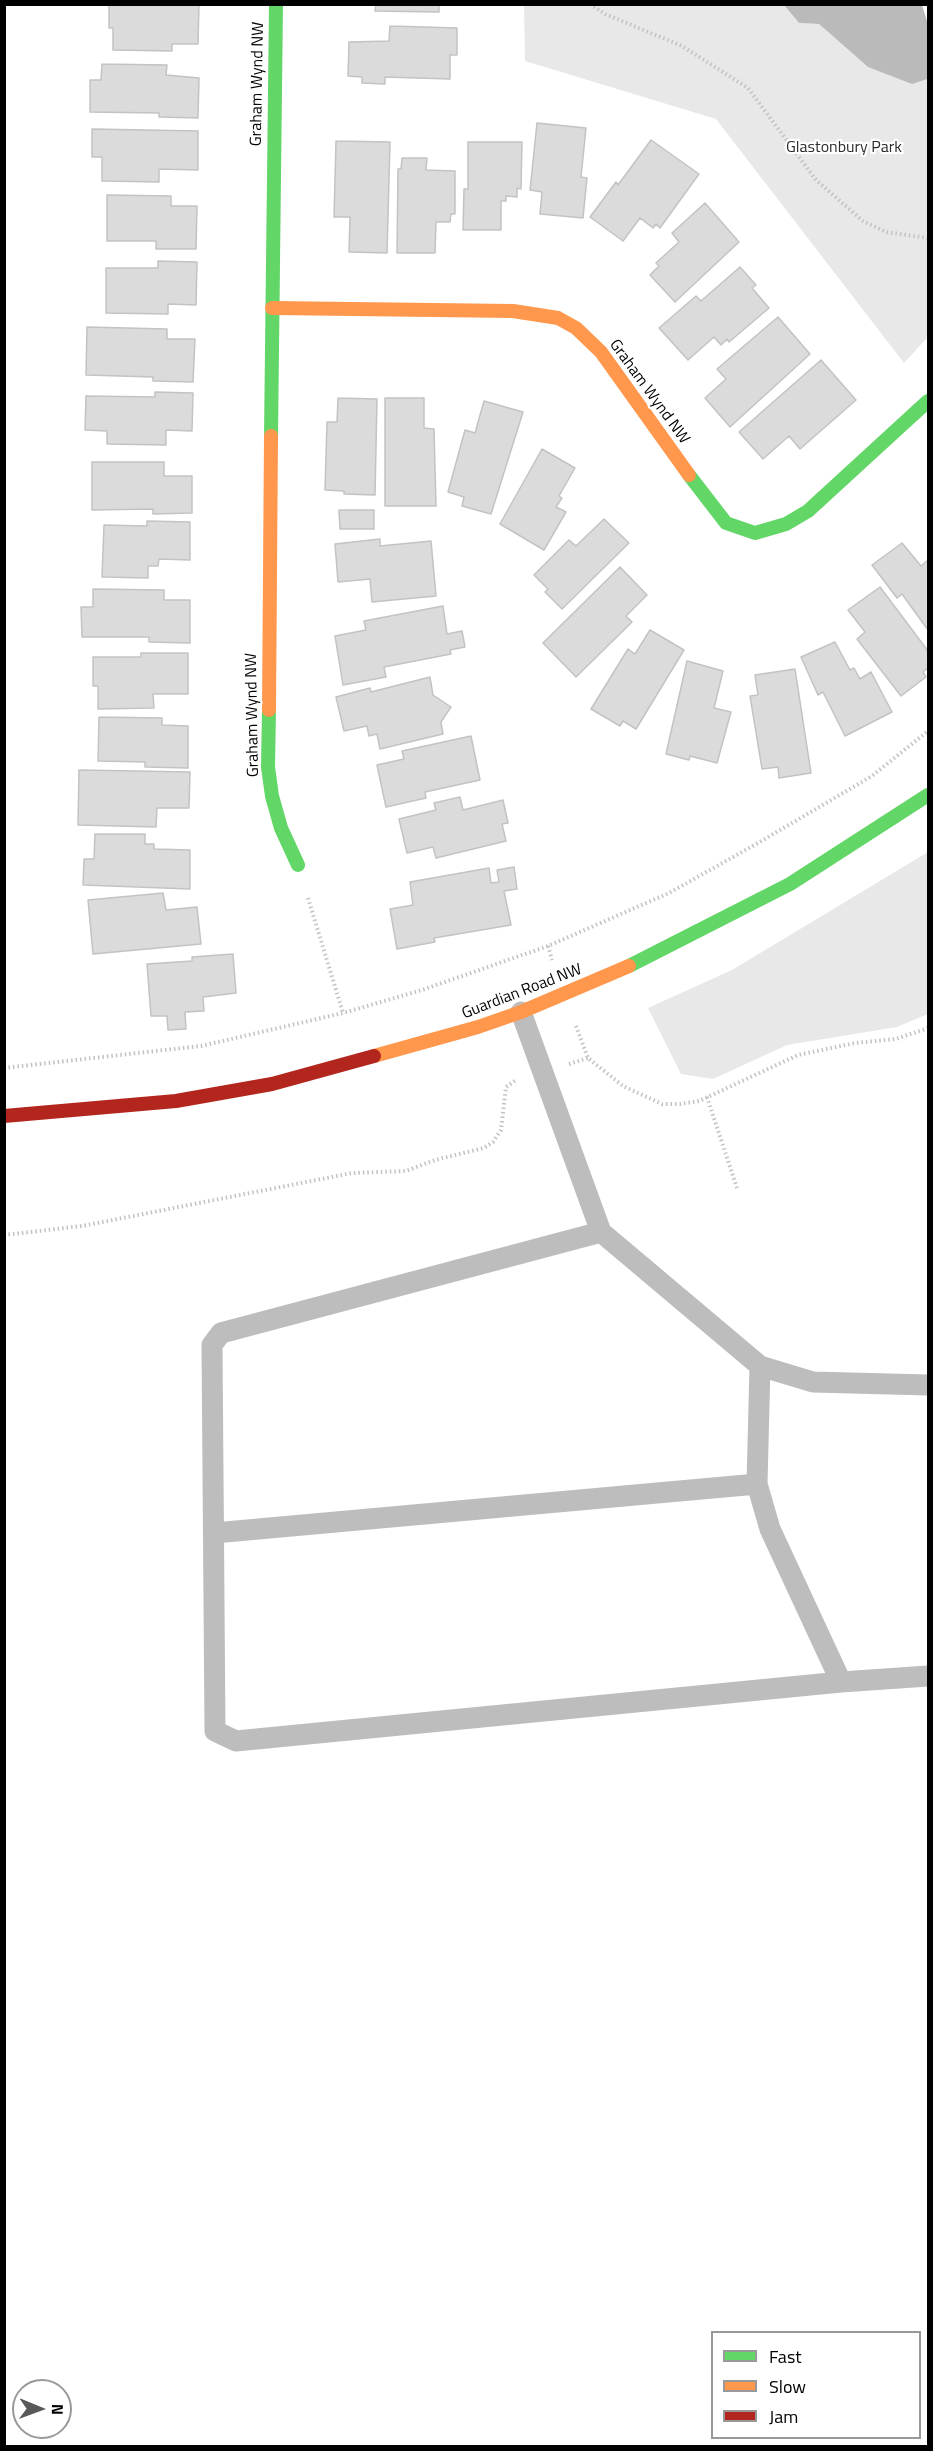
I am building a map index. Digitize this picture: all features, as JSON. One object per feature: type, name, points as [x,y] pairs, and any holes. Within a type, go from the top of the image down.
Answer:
[{"type":"street","name":"Graham Wynd NW","points":[[276,4],[268,767],[272,796],[281,828],[298,866]]},
{"type":"street","name":"Graham Wynd NW","points":[[272,308],[513,311],[558,318],[576,328],[601,352],[712,508],[726,524],[755,533],[786,524],[808,511],[928,401]]},
{"type":"street","name":"Guardian Road NW","points":[[4,1116],[176,1101],[272,1084],[409,1048],[521,1012],[641,961],[790,884],[928,795]]},
{"type":"lane","points":[[521,1012],[601,1232],[760,1366],[813,1382],[928,1385]]},
{"type":"lane","points":[[601,1232],[221,1333],[212,1344],[215,1731],[236,1741],[841,1682],[928,1676]]},
{"type":"lane","points":[[760,1366],[757,1484],[770,1529],[841,1682]]},
{"type":"lane","points":[[214,1533],[757,1484]]},
{"type":"path","points":[[590,4],[682,46],[748,88],[816,180],[863,221],[886,232],[928,238]]},
{"type":"path","points":[[4,1068],[201,1046],[343,1013],[422,990],[548,946],[669,893],[758,843],[872,776],[928,731]]},
{"type":"path","points":[[298,866],[343,1013]]},
{"type":"path","points":[[548,946],[563,994],[588,1058],[623,1086],[662,1104],[680,1104],[707,1097],[798,1055],[855,1043],[896,1039],[928,1028]]},
{"type":"path","points":[[4,1235],[82,1226],[352,1173],[406,1171],[435,1160],[484,1148],[493,1142],[501,1130],[506,1087],[515,1080],[588,1058]]},
{"type":"path","points":[[707,1097],[737,1188]]},
{"type":"green space","name":"Glastonbury Park","points":[[524,5],[784,5],[799,23],[819,24],[868,67],[927,79],[928,59],[928,337],[904,363],[716,119],[525,61]]},
{"type":"green space","points":[[928,852],[928,1014],[897,1027],[787,1045],[713,1079],[681,1074],[648,1008],[732,970]]},
{"type":"shaded area","points":[[784,5],[922,5],[928,24],[927,79],[912,84],[868,67],[819,24],[799,23]]},
{"type":"building","points":[[109,4],[199,4],[198,44],[172,44],[172,51],[113,50],[113,28],[109,28]]},
{"type":"building","points":[[376,4],[439,4],[439,12],[375,11]]},
{"type":"building","points":[[390,26],[457,28],[457,55],[450,55],[450,79],[385,77],[385,84],[362,83],[362,77],[348,76],[349,42],[389,41]]},
{"type":"building","points":[[102,64],[167,65],[166,75],[199,78],[198,118],[159,117],[159,113],[90,112],[90,80],[101,80]]},
{"type":"building","points":[[537,123],[586,128],[581,177],[587,178],[583,218],[540,214],[542,192],[530,190]]},
{"type":"building","points":[[92,129],[198,131],[198,170],[159,169],[159,182],[102,181],[102,157],[92,157]]},
{"type":"building","points":[[651,140],[699,174],[660,228],[656,224],[653,228],[640,218],[623,241],[590,217],[616,182],[618,185]]},
{"type":"building","points":[[336,141],[390,142],[387,253],[349,252],[350,217],[334,217]]},
{"type":"building","points":[[468,142],[522,142],[521,189],[517,188],[517,197],[506,196],[506,201],[501,201],[501,230],[463,230],[464,189],[468,189]]},
{"type":"building","points":[[402,158],[427,158],[426,170],[455,171],[455,214],[451,214],[450,222],[436,222],[435,253],[397,253],[398,169],[401,169]]},
{"type":"building","points":[[107,195],[171,196],[171,206],[197,206],[196,249],[156,249],[156,241],[107,241]]},
{"type":"building","points":[[705,203],[739,242],[675,302],[650,275],[659,266],[656,263],[679,242],[672,233]]},
{"type":"building","points":[[158,261],[197,262],[196,305],[168,304],[168,314],[106,313],[106,268],[158,268]]},
{"type":"building","points":[[740,267],[756,285],[752,288],[769,308],[729,342],[727,339],[721,345],[714,337],[688,360],[659,328],[696,296],[701,301]]},
{"type":"building","points":[[778,317],[810,354],[730,427],[705,398],[726,379],[717,369]]},
{"type":"building","points":[[87,327],[167,329],[167,339],[195,339],[193,382],[153,381],[153,377],[86,375]]},
{"type":"building","points":[[821,360],[856,400],[800,449],[789,436],[763,459],[739,432]]},
{"type":"building","points":[[155,392],[193,393],[192,431],[166,430],[166,445],[107,444],[107,431],[85,430],[86,396],[155,397]]},
{"type":"building","points":[[338,398],[377,399],[375,495],[344,494],[344,491],[325,490],[327,422],[337,422]]},
{"type":"building","points":[[385,398],[424,398],[424,428],[434,429],[436,506],[385,506]]},
{"type":"building","points":[[484,401],[523,412],[491,514],[462,506],[464,497],[448,492],[465,430],[475,433]]},
{"type":"building","points":[[542,449],[575,468],[559,496],[562,498],[556,507],[566,512],[544,550],[500,524]]},
{"type":"building","points":[[92,462],[164,462],[164,476],[192,476],[192,513],[153,514],[153,509],[92,510]]},
{"type":"building","points":[[339,510],[374,510],[374,529],[340,529]]},
{"type":"building","points":[[604,519],[629,543],[562,609],[545,592],[548,589],[534,575],[569,540],[576,546]]},
{"type":"building","points":[[147,521],[190,522],[190,560],[159,559],[158,566],[148,566],[148,578],[102,577],[104,525],[147,526]]},
{"type":"building","points":[[380,539],[380,546],[431,541],[436,596],[372,602],[370,579],[338,582],[335,544]]},
{"type":"building","points":[[902,543],[921,566],[928,560],[928,630],[902,594],[897,598],[872,565]]},
{"type":"building","points":[[620,567],[647,595],[626,616],[632,622],[576,677],[543,643]]},
{"type":"building","points":[[880,587],[928,651],[928,668],[923,672],[926,677],[901,696],[857,639],[865,632],[848,610]]},
{"type":"building","points":[[93,589],[164,590],[164,600],[190,600],[190,643],[149,642],[149,637],[82,637],[81,607],[93,607]]},
{"type":"building","points":[[443,606],[447,634],[462,631],[465,647],[450,650],[451,654],[384,667],[386,677],[343,685],[335,636],[366,630],[364,621]]},
{"type":"building","points":[[650,630],[684,650],[636,729],[623,721],[620,726],[591,709],[628,649],[635,654]]},
{"type":"building","points":[[835,642],[850,670],[854,668],[860,679],[871,672],[892,712],[845,736],[823,692],[818,695],[801,657]]},
{"type":"building","points":[[141,653],[188,653],[188,694],[153,694],[154,708],[98,709],[98,686],[93,686],[93,657],[141,657]]},
{"type":"building","points":[[687,661],[723,671],[714,708],[731,712],[717,763],[690,756],[689,760],[666,754]]},
{"type":"building","points":[[795,669],[811,773],[779,778],[778,767],[762,769],[750,696],[758,695],[755,675]]},
{"type":"building","points":[[430,677],[433,695],[451,707],[441,722],[443,734],[380,749],[377,734],[369,736],[367,726],[344,731],[336,697],[370,688],[371,692]]},
{"type":"building","points":[[99,717],[162,718],[162,725],[188,726],[188,768],[145,767],[145,762],[98,761]]},
{"type":"building","points":[[471,736],[480,780],[425,792],[426,798],[386,807],[377,765],[404,759],[402,751]]},
{"type":"building","points":[[79,770],[190,772],[189,808],[157,808],[156,827],[78,825]]},
{"type":"building","points":[[460,797],[463,810],[503,800],[508,823],[502,824],[506,841],[436,858],[433,847],[407,853],[399,819],[436,810],[434,803]]},
{"type":"building","points":[[95,834],[145,834],[145,844],[154,844],[154,849],[190,850],[190,889],[83,885],[84,859],[94,859]]},
{"type":"building","points":[[514,867],[517,889],[504,891],[511,925],[434,938],[435,942],[397,949],[390,909],[413,905],[410,882],[489,868],[491,883],[499,882],[497,870]]},
{"type":"building","points":[[163,893],[166,910],[197,907],[201,944],[93,954],[88,900]]},
{"type":"building","points":[[233,954],[236,993],[203,997],[204,1011],[185,1012],[186,1029],[168,1030],[167,1016],[151,1016],[147,964],[192,961],[192,957]]},
{"type":"traffic: fast","points":[[271,436],[276,4]]},
{"type":"traffic: fast","points":[[689,475],[726,523],[755,533],[786,524],[808,511],[928,401]]},
{"type":"traffic: fast","points":[[269,710],[268,767],[272,796],[281,828],[298,865]]},
{"type":"traffic: fast","points":[[629,966],[790,884],[928,795]]},
{"type":"traffic: slow","points":[[272,308],[513,311],[558,318],[576,328],[601,352],[689,475]]},
{"type":"traffic: slow","points":[[269,710],[271,436]]},
{"type":"traffic: slow","points":[[374,1056],[478,1027],[521,1012],[629,966]]},
{"type":"traffic: jam","points":[[4,1116],[176,1101],[272,1084],[374,1056]]}]
